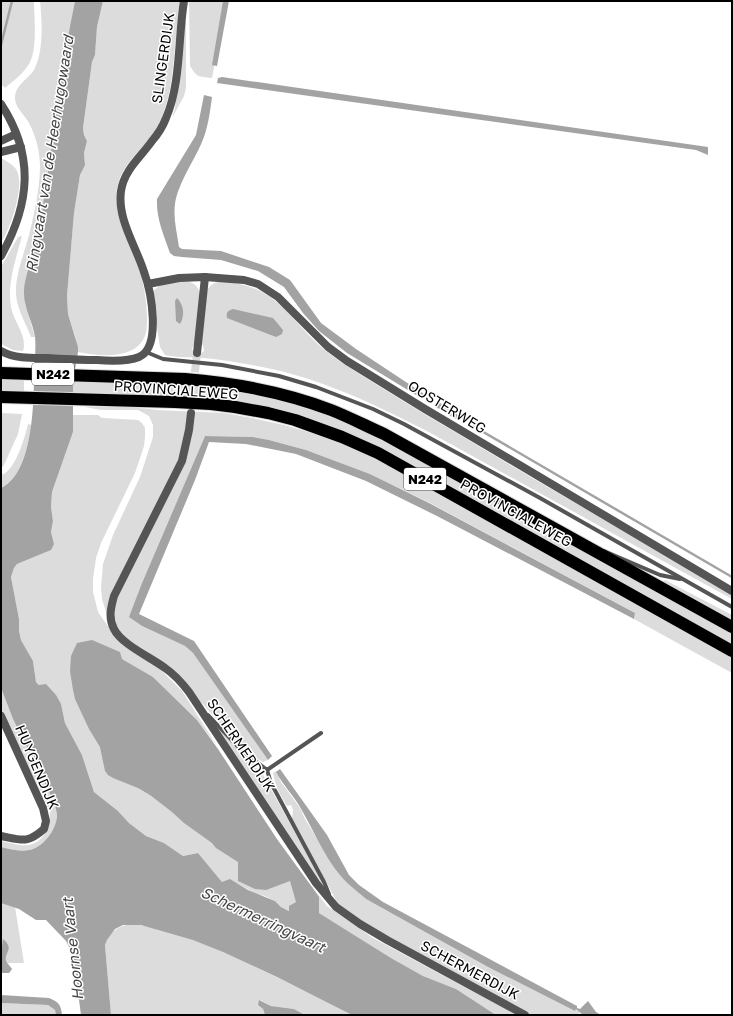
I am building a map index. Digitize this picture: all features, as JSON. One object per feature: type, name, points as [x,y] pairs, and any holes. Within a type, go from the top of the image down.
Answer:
[{"type":"highway","name":"PROVINCIALEWEG","points":[[1,373],[209,381],[269,392],[330,410],[384,434],[732,627]]},
{"type":"highway","name":"PROVINCIALEWEG","points":[[1,397],[211,404],[268,413],[327,430],[378,453],[732,651]]},
{"type":"street","name":"SLINGERDIJK","points":[[146,352],[150,345],[153,329],[148,284],[123,218],[120,194],[127,173],[152,141],[166,118],[169,109],[175,81],[184,1]]},
{"type":"street","points":[[1,104],[10,120],[21,147],[25,174],[23,202],[16,227],[1,256]]},
{"type":"street","points":[[1,141],[16,134]]},
{"type":"street","points":[[1,152],[21,147]]},
{"type":"street","name":"OOSTERWEG","points":[[148,284],[179,278],[205,277],[244,280],[258,284],[278,297],[293,310],[309,329],[328,347],[348,361],[432,413],[732,591]]},
{"type":"street","points":[[197,353],[205,277]]},
{"type":"street","points":[[1,351],[13,356],[90,360],[128,360],[138,357],[146,352]]},
{"type":"street","name":"SCHERMERDIJK","points":[[191,413],[182,461],[114,596],[110,614],[114,629],[137,650],[166,668],[180,680],[197,703],[316,883],[344,913],[373,932],[525,1015]]},
{"type":"street","name":"HUYGENDIJK","points":[[1,716],[43,808],[46,821],[44,829],[31,839],[23,840],[1,836]]},
{"type":"lane","name":"PROVINCIALEWEG","points":[[146,352],[163,359],[222,365],[279,376],[316,386],[349,399],[404,424],[540,498],[732,607]]},
{"type":"lane","name":"PROVINCIALEWEG","points":[[588,547],[609,552],[660,575],[684,580]]},
{"type":"lane","points":[[197,703],[240,749],[267,770],[272,783],[324,882],[332,901]]},
{"type":"lane","points":[[267,770],[321,733]]},
{"type":"shaded area","points":[[1,1],[34,1],[35,42],[32,58],[24,71],[5,88],[1,84]]},
{"type":"shaded area","points":[[40,1],[75,1],[43,206],[25,303],[35,337],[31,337],[18,306],[16,287],[18,272],[35,210],[40,175],[40,161],[34,133],[16,104],[15,96],[20,85],[34,70],[37,62],[41,45],[42,27]]},
{"type":"shaded area","points":[[103,1],[181,1],[172,76],[165,109],[154,132],[129,162],[122,173],[118,185],[116,198],[119,215],[141,276],[144,289],[147,323],[145,336],[139,345],[130,351],[117,355],[97,355],[78,352],[68,314],[67,296],[74,213],[80,175],[85,164],[84,153],[87,141],[83,128],[92,62],[95,55],[97,27]]},
{"type":"shaded area","points":[[189,1],[227,1],[212,78],[198,76],[190,66]]},
{"type":"shaded area","points":[[185,18],[186,88],[184,96],[172,118],[175,108]]},
{"type":"shaded area","points":[[1,158],[16,169],[19,176],[19,185],[16,207],[9,228],[1,243]]},
{"type":"shaded area","points":[[22,236],[11,280],[10,298],[12,312],[24,340],[23,351],[13,350],[1,344],[1,267],[18,237]]},
{"type":"shaded area","points":[[185,281],[195,285],[200,295],[195,344],[192,349],[194,353],[200,354],[204,351],[203,345],[201,345],[207,291],[213,284],[218,282],[227,282],[245,285],[260,291],[283,308],[327,352],[347,366],[496,456],[690,569],[732,595],[732,599],[427,431],[367,402],[326,385],[284,372],[226,361],[165,355],[160,347],[152,294],[154,290],[161,285]]},
{"type":"shaded area","points":[[1,379],[24,380],[24,391],[1,391]]},
{"type":"shaded area","points":[[73,381],[169,383],[241,390],[280,399],[338,420],[381,439],[732,632],[732,646],[358,438],[181,399],[73,392]]},
{"type":"shaded area","points":[[85,407],[131,407],[158,410],[224,413],[284,425],[346,443],[405,472],[732,657],[732,673],[634,619],[635,613],[430,503],[370,474],[306,450],[269,440],[253,437],[205,436],[142,583],[130,617],[142,626],[185,646],[193,653],[268,760],[263,762],[254,757],[235,741],[203,704],[121,633],[107,615],[102,599],[101,587],[103,564],[113,535],[140,477],[153,437],[153,425],[149,416],[138,410],[101,410]]},
{"type":"shaded area","points":[[1,413],[22,414],[18,434],[1,469]]},
{"type":"shaded area","points":[[73,415],[98,415],[102,418],[138,420],[145,428],[144,446],[135,473],[101,543],[96,558],[93,592],[98,612],[110,629],[119,640],[160,669],[182,691],[217,746],[197,720],[153,677],[122,659],[288,855],[327,906],[373,938],[517,1015],[496,1015],[456,989],[423,976],[391,958],[319,913],[319,901],[310,888],[296,902],[290,911],[281,907],[275,901],[238,884],[222,882],[198,853],[183,856],[164,843],[146,836],[94,792],[82,755],[65,723],[61,704],[36,682],[33,661],[21,640],[19,619],[11,577],[17,564],[46,552],[54,544],[51,532],[53,521],[51,507],[52,492],[73,432]]},
{"type":"shaded area","points":[[28,424],[32,425],[23,460],[14,477],[1,488],[1,475],[11,468],[15,461],[22,445]]},
{"type":"shaded area","points":[[665,580],[732,615],[732,621],[664,584],[663,582]]},
{"type":"shaded area","points":[[1,688],[13,719],[55,804],[57,813],[54,827],[48,838],[34,849],[26,851],[1,847],[1,841],[19,845],[27,845],[34,844],[39,841],[46,831],[50,818],[50,811],[1,710]]},
{"type":"shaded area","points":[[210,719],[239,751],[262,773],[323,883],[321,886]]},
{"type":"shaded area","points":[[276,771],[281,782],[300,808],[305,819],[339,874],[366,899],[488,967],[575,1011],[576,1009],[580,1011],[579,1013],[583,1015],[532,1015],[373,929],[338,904],[292,818],[293,810],[291,805],[287,806],[278,790],[273,773]]},
{"type":"shaded area","points":[[1,902],[15,907],[24,963],[8,963],[12,969],[9,973],[1,973]]},
{"type":"shaded area","points":[[132,924],[161,929],[190,938],[312,994],[352,1015],[305,1015],[294,1009],[271,1006],[260,1000],[258,1005],[263,1009],[265,1015],[111,1015],[105,945],[109,936],[115,930]]},
{"type":"shaded area","points":[[1,1003],[48,1005],[55,1010],[56,1015],[1,1015]]},
{"type":"water","points":[[75,1],[103,1],[97,27],[95,55],[92,62],[83,128],[87,141],[84,153],[85,165],[80,175],[74,213],[67,296],[68,314],[78,347],[73,381],[73,432],[52,492],[51,507],[53,521],[51,532],[54,544],[51,550],[17,564],[11,577],[19,619],[21,640],[33,661],[36,682],[39,685],[46,684],[56,695],[61,704],[65,723],[82,755],[94,792],[146,836],[164,843],[183,856],[198,853],[222,882],[230,879],[248,890],[275,901],[281,907],[289,911],[289,906],[296,902],[290,881],[266,890],[255,889],[238,881],[238,862],[216,848],[212,843],[184,823],[150,795],[138,788],[113,778],[105,771],[100,747],[89,729],[75,699],[70,671],[71,656],[77,643],[92,640],[120,652],[122,659],[153,677],[197,720],[218,749],[277,839],[319,897],[319,913],[391,958],[423,976],[456,989],[496,1015],[352,1015],[277,977],[193,940],[141,925],[123,925],[115,929],[105,945],[111,1015],[81,1015],[73,954],[66,941],[46,920],[36,920],[19,909],[1,903],[1,847],[22,851],[34,849],[48,838],[54,827],[57,816],[55,804],[13,719],[1,688],[1,488],[12,480],[20,467],[26,452],[30,434],[35,341],[34,331],[25,302],[24,290],[41,216]]},
{"type":"water","points":[[223,1],[229,1],[217,66],[212,65]]},
{"type":"water","points":[[222,77],[708,147],[708,155],[696,150],[217,83],[218,78]]},
{"type":"water","points":[[204,95],[212,97],[206,131],[199,149],[179,188],[175,204],[175,220],[179,247],[182,249],[221,251],[269,267],[290,280],[321,323],[356,349],[424,394],[421,398],[347,353],[319,331],[303,313],[284,287],[258,271],[221,260],[174,256],[170,253],[159,220],[157,199],[196,135]]},
{"type":"water","points":[[177,298],[183,311],[183,318],[180,324],[176,321],[175,301]]},
{"type":"water","points":[[233,309],[273,318],[283,330],[282,334],[276,337],[227,318],[227,312]]},
{"type":"water","points":[[437,401],[458,415],[456,419],[434,406]]},
{"type":"water","points":[[205,436],[253,437],[269,440],[306,450],[370,474],[429,503],[635,613],[634,619],[437,516],[366,481],[296,454],[246,444],[209,442],[195,480],[139,614],[194,641],[272,756],[268,760],[193,653],[185,646],[142,626],[129,617]]},
{"type":"water","points":[[280,769],[327,835],[349,875],[359,885],[383,902],[577,1006],[577,1008],[580,1009],[588,1001],[596,1012],[601,1015],[583,1015],[576,1009],[575,1011],[488,967],[366,899],[345,881],[333,866],[300,807],[276,772]]},
{"type":"water","points":[[3,939],[9,948],[6,961],[12,969],[9,973],[1,973]]},
{"type":"water","points":[[1,995],[49,998],[59,1004],[62,1015],[56,1015],[55,1010],[48,1005],[1,1003]]},
{"type":"water","points":[[259,1000],[271,1006],[294,1009],[305,1015],[265,1015],[263,1009],[258,1005]]},
{"type":"waterway","points":[[1,45],[12,1]]},
{"type":"waterway","points":[[473,426],[732,577]]},
{"type":"tunnel","points":[[191,408],[197,353]]},
{"type":"water label","name":"Ringvaart van de Heerhugowaard","points":[[50,154]]},
{"type":"water label","name":"Schermerringvaart","points":[[263,920]]},
{"type":"water label","name":"Hoornse Vaart","points":[[73,949]]}]
